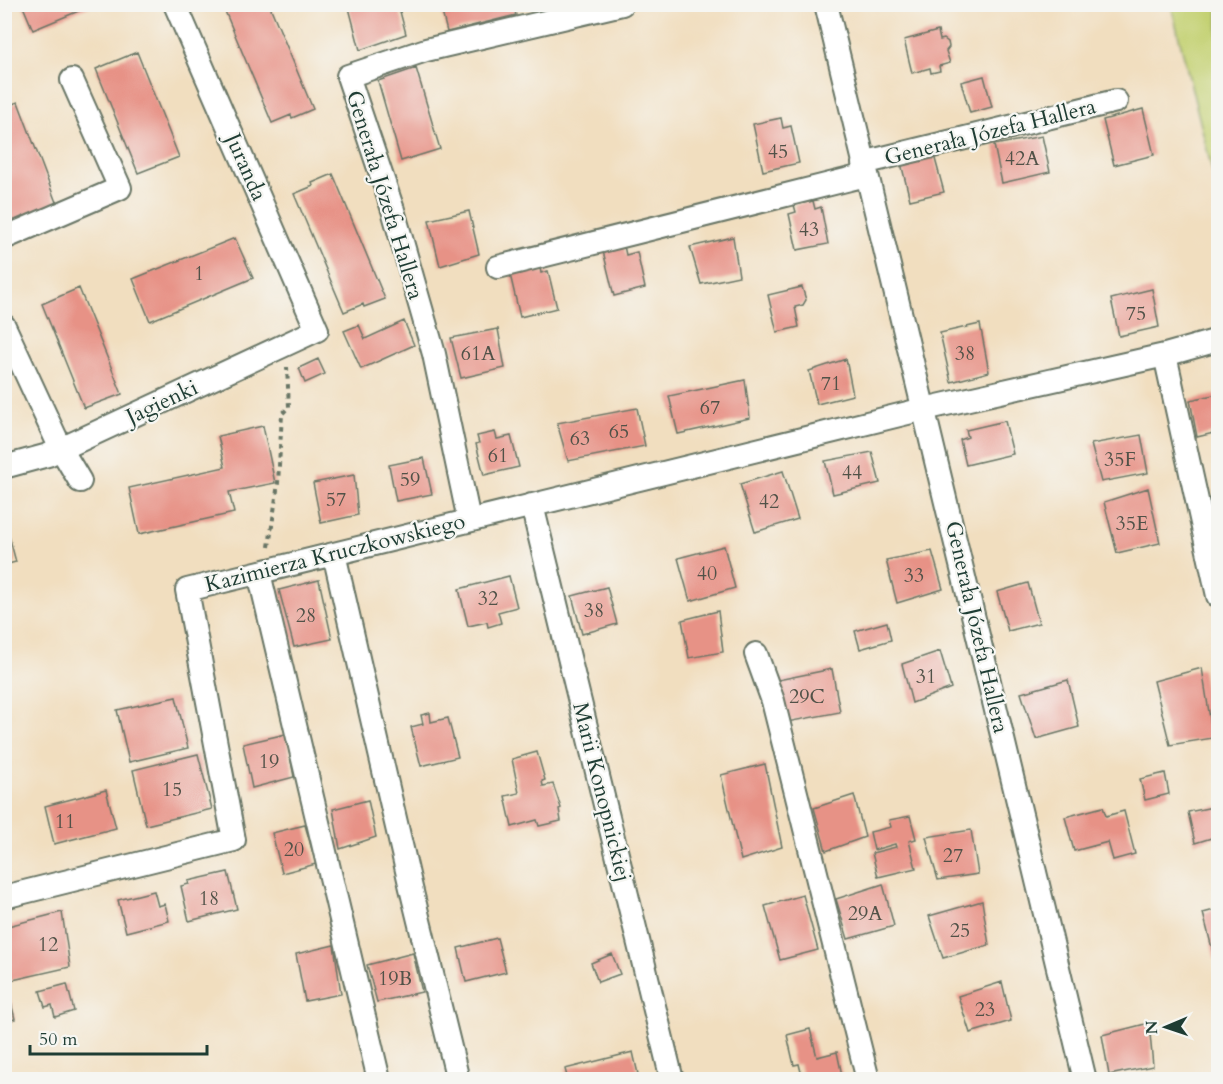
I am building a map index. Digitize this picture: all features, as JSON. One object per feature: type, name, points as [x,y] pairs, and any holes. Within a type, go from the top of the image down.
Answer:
[{"type":"street","name":"Juranda","points":[[175,4],[317,330]]},
{"type":"street","name":"Generała Józefa Hallera","points":[[469,520],[434,354],[393,210],[348,75],[426,50],[622,4]]},
{"type":"street","name":"Generała Józefa Hallera","points":[[826,4],[1085,1080]]},
{"type":"street","points":[[4,238],[120,188],[72,80]]},
{"type":"street","name":"Generała Józefa Hallera","points":[[498,267],[752,205],[865,169],[1116,101]]},
{"type":"street","points":[[4,327],[61,449],[80,481]]},
{"type":"street","name":"Jagienki","points":[[4,467],[48,455],[317,330]]},
{"type":"street","name":"Kazimierza Kruczkowskiego","points":[[4,897],[234,840],[187,590],[924,409],[1165,355],[1218,340]]},
{"type":"street","points":[[1165,355],[1218,596]]},
{"type":"street","name":"Marii Konopnickiej","points":[[532,505],[672,1080]]},
{"type":"street","points":[[334,554],[458,1080]]},
{"type":"street","points":[[263,573],[380,1080]]},
{"type":"street","points":[[756,654],[778,720],[868,1080]]},
{"type":"path","points":[[263,573],[278,483],[282,414],[289,407],[285,345]]},
{"type":"green space","points":[[1171,5],[1218,5],[1218,194]]},
{"type":"building","points":[[22,4],[93,4],[93,5],[33,30]]},
{"type":"building","points":[[222,4],[269,4],[313,109],[272,123]]},
{"type":"building","points":[[348,4],[398,4],[406,34],[360,50]]},
{"type":"building","points":[[440,4],[513,4],[516,15],[447,32]]},
{"type":"building","points":[[938,31],[940,40],[944,39],[948,42],[949,47],[946,51],[950,63],[939,66],[940,71],[931,73],[930,68],[912,73],[904,40]]},
{"type":"building","points":[[137,52],[179,157],[138,173],[96,69]]},
{"type":"building","points":[[416,68],[440,149],[401,161],[378,81]]},
{"type":"building","points":[[984,76],[992,107],[970,113],[961,82]]},
{"type":"building","points":[[18,102],[57,205],[13,222],[4,200],[4,107]]},
{"type":"building","points":[[1143,109],[1154,155],[1114,165],[1103,120]]},
{"type":"building","points":[[781,118],[783,128],[791,126],[799,163],[763,171],[753,124]]},
{"type":"building","points":[[1042,136],[1050,172],[1002,183],[994,145]]},
{"type":"building","points":[[934,155],[944,192],[910,200],[901,163]]},
{"type":"building","points":[[333,174],[385,299],[364,307],[363,304],[344,312],[294,194]]},
{"type":"building","points":[[813,201],[815,209],[821,207],[828,244],[797,250],[789,214],[796,212],[794,205]]},
{"type":"building","points":[[469,211],[479,254],[440,266],[429,220]]},
{"type":"building","points":[[733,237],[739,276],[701,284],[690,247]]},
{"type":"building","points":[[235,238],[253,278],[150,321],[133,279]]},
{"type":"building","points":[[624,246],[626,255],[637,252],[645,288],[614,296],[603,251]]},
{"type":"building","points":[[539,263],[541,273],[548,271],[557,308],[520,317],[509,270]]},
{"type":"building","points":[[802,287],[806,300],[803,305],[795,307],[799,327],[777,332],[768,295]]},
{"type":"building","points":[[79,288],[122,394],[84,408],[42,304]]},
{"type":"building","points":[[1152,289],[1159,327],[1119,336],[1111,299]]},
{"type":"building","points":[[404,321],[414,345],[361,369],[344,331],[359,325],[365,339]]},
{"type":"building","points":[[980,324],[989,372],[951,382],[940,333]]},
{"type":"building","points":[[498,329],[505,368],[461,378],[451,338]]},
{"type":"building","points":[[318,359],[325,374],[305,383],[299,368]]},
{"type":"building","points":[[846,359],[853,395],[817,404],[809,371]]},
{"type":"building","points":[[745,380],[750,418],[678,434],[669,396]]},
{"type":"building","points":[[1218,394],[1218,432],[1197,437],[1190,400]]},
{"type":"building","points":[[637,408],[645,446],[568,461],[557,423]]},
{"type":"building","points":[[1005,421],[1013,454],[966,465],[960,440],[968,437],[966,430]]},
{"type":"building","points":[[263,426],[275,483],[229,492],[234,513],[139,534],[129,488],[225,467],[218,436]]},
{"type":"building","points":[[495,432],[497,439],[511,436],[519,467],[484,475],[476,444],[479,443],[477,436]]},
{"type":"building","points":[[1141,435],[1148,473],[1101,482],[1091,444]]},
{"type":"building","points":[[872,452],[880,483],[833,494],[825,461]]},
{"type":"building","points":[[424,458],[432,494],[396,501],[389,465]]},
{"type":"building","points":[[783,471],[798,519],[755,532],[740,484]]},
{"type":"building","points":[[354,475],[358,515],[321,523],[313,483]]},
{"type":"building","points":[[1148,488],[1160,543],[1117,553],[1104,502]]},
{"type":"building","points":[[4,517],[16,562],[4,565]]},
{"type":"building","points":[[724,546],[735,588],[690,601],[678,558]]},
{"type":"building","points":[[932,551],[943,589],[897,603],[886,560]]},
{"type":"building","points":[[509,576],[517,607],[498,612],[501,623],[488,627],[487,622],[468,626],[459,589]]},
{"type":"building","points":[[319,580],[332,639],[294,647],[279,590]]},
{"type":"building","points":[[1028,583],[1039,623],[1008,631],[997,592]]},
{"type":"building","points":[[607,587],[617,624],[582,634],[572,596]]},
{"type":"building","points":[[718,611],[723,652],[689,658],[682,620]]},
{"type":"building","points":[[887,622],[891,640],[860,649],[855,631]]},
{"type":"building","points":[[940,651],[951,688],[912,703],[902,664]]},
{"type":"building","points":[[1202,668],[1213,738],[1170,745],[1154,681]]},
{"type":"building","points":[[832,669],[840,712],[782,723],[773,681]]},
{"type":"building","points":[[1068,680],[1079,727],[1036,739],[1021,693]]},
{"type":"building","points":[[176,697],[188,748],[129,762],[117,710]]},
{"type":"building","points":[[430,713],[431,722],[448,718],[458,757],[421,766],[411,727],[423,724],[421,715]]},
{"type":"building","points":[[286,734],[294,777],[252,788],[243,744]]},
{"type":"building","points":[[537,752],[545,780],[542,781],[543,786],[553,784],[561,808],[559,809],[561,821],[539,826],[537,820],[512,827],[505,796],[519,793],[512,759]]},
{"type":"building","points":[[198,754],[212,809],[146,825],[133,770]]},
{"type":"building","points":[[765,764],[782,847],[741,860],[721,775]]},
{"type":"building","points":[[1165,773],[1169,794],[1145,800],[1140,779]]},
{"type":"building","points":[[106,790],[116,828],[54,844],[45,806]]},
{"type":"building","points":[[854,795],[865,837],[826,851],[814,808]]},
{"type":"building","points":[[368,800],[376,837],[340,849],[333,809]]},
{"type":"building","points":[[1218,806],[1218,836],[1195,843],[1188,812]]},
{"type":"building","points":[[1103,807],[1106,816],[1124,811],[1135,854],[1113,860],[1108,842],[1074,851],[1065,817]]},
{"type":"building","points":[[910,816],[916,839],[909,841],[916,868],[878,877],[872,853],[896,847],[895,844],[874,850],[870,832],[891,827],[889,820]]},
{"type":"building","points":[[305,825],[316,864],[282,873],[272,833]]},
{"type":"building","points":[[971,830],[978,874],[938,880],[926,837]]},
{"type":"building","points":[[228,872],[237,909],[189,921],[181,886],[189,884],[188,881]]},
{"type":"building","points":[[883,884],[894,926],[848,939],[836,899]]},
{"type":"building","points":[[154,891],[158,906],[165,904],[169,921],[126,932],[118,900]]},
{"type":"building","points":[[803,895],[818,950],[780,960],[765,906]]},
{"type":"building","points":[[982,901],[989,945],[943,958],[929,916]]},
{"type":"building","points":[[1218,909],[1218,960],[1215,960],[1203,913]]},
{"type":"building","points":[[62,912],[70,967],[4,982],[4,927]]},
{"type":"building","points":[[497,938],[506,972],[466,982],[458,948]]},
{"type":"building","points":[[334,945],[341,994],[305,1001],[296,954]]},
{"type":"building","points":[[413,953],[422,992],[377,1002],[367,965]]},
{"type":"building","points":[[612,954],[620,974],[598,982],[591,963]]},
{"type":"building","points":[[1002,982],[1011,1021],[970,1033],[958,996]]},
{"type":"building","points":[[67,984],[74,1011],[55,1017],[52,1005],[45,1007],[40,991]]},
{"type":"building","points":[[7,986],[15,1019],[4,1022],[4,987]]},
{"type":"building","points":[[1149,1023],[1153,1066],[1109,1075],[1102,1035]]},
{"type":"building","points":[[810,1029],[817,1057],[837,1052],[843,1080],[803,1080],[799,1064],[794,1065],[787,1035]]},
{"type":"building","points":[[633,1052],[638,1074],[634,1075],[635,1080],[568,1080],[565,1069]]}]
